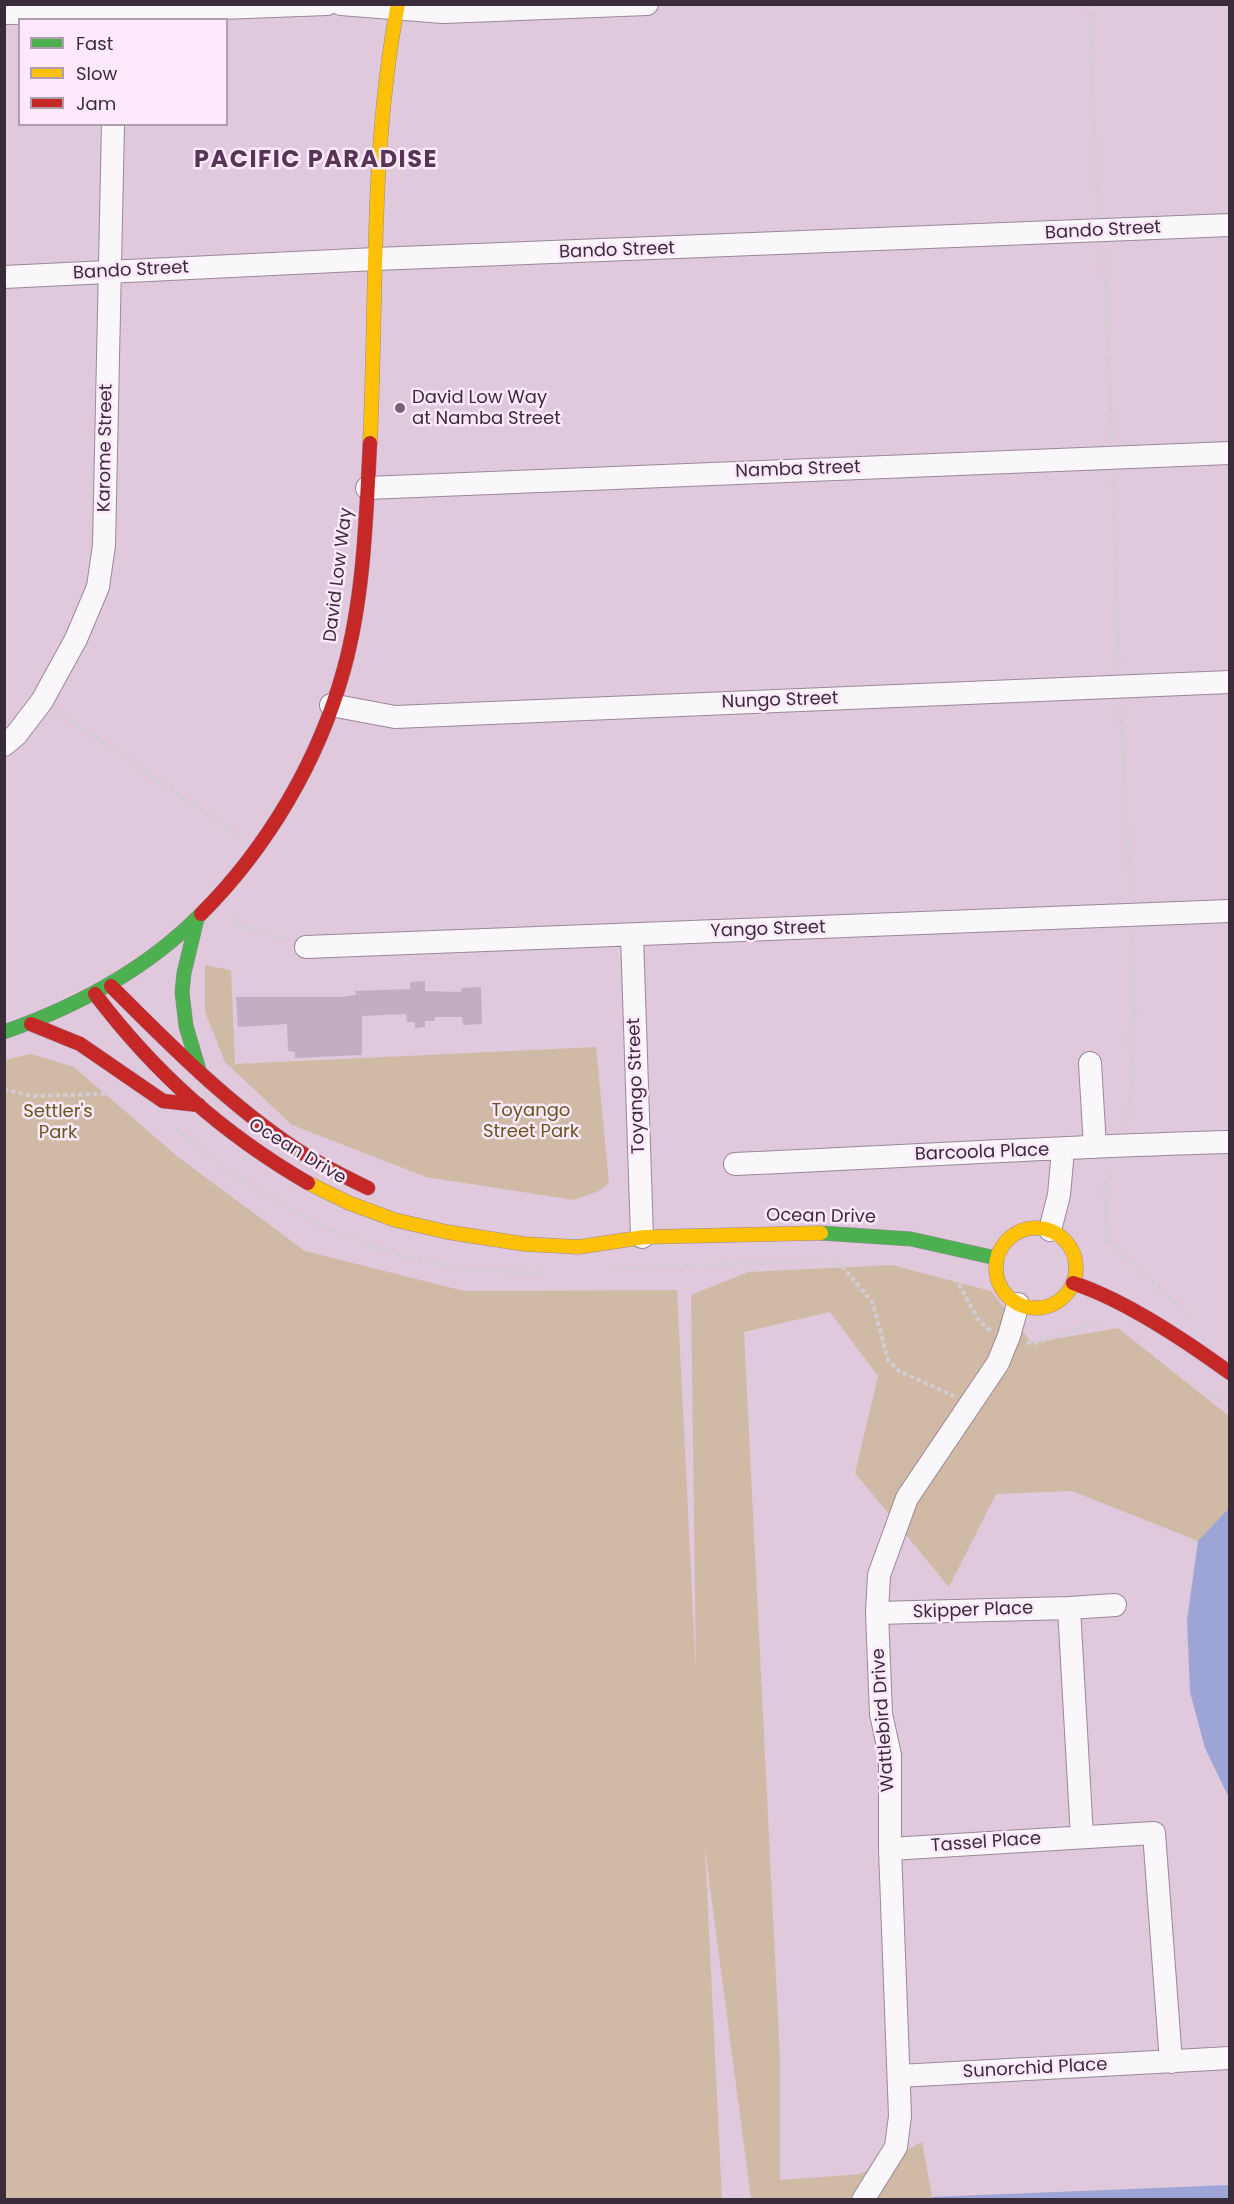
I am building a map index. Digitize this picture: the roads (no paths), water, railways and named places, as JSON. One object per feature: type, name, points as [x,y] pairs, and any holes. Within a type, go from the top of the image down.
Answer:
[{"type":"street","points":[[18,10],[115,12],[327,4]]},
{"type":"street","points":[[341,4],[398,6],[452,12],[647,4]]},
{"type":"street","name":"David Low Way","points":[[4,1032],[31,1024],[111,986],[145,964],[197,920],[258,848],[299,778],[331,705],[343,671],[359,593],[372,412],[381,119],[390,44],[398,6]]},
{"type":"street","name":"Karome Street","points":[[4,745],[16,735],[42,700],[76,639],[98,587],[104,544],[113,126]]},
{"type":"street","name":"Bando Street","points":[[4,277],[376,259],[1230,225]]},
{"type":"street","name":"Namba Street","points":[[367,488],[1230,453]]},
{"type":"street","name":"Nungo Street","points":[[331,705],[395,717],[1230,682]]},
{"type":"street","name":"Yango Street","points":[[306,947],[632,936],[1230,910]]},
{"type":"street","points":[[197,920],[184,973],[182,992],[186,1026],[199,1071]]},
{"type":"street","name":"Toyango Street","points":[[632,936],[642,1237]]},
{"type":"street","name":"Ocean Drive","points":[[111,986],[199,1071],[275,1135],[313,1160],[350,1180],[385,1195]]},
{"type":"street","name":"Ocean Drive","points":[[95,994],[120,1029],[199,1106],[243,1143],[303,1181],[351,1204],[406,1222],[507,1243],[547,1246],[580,1247],[642,1237],[837,1233],[902,1238],[996,1258]]},
{"type":"street","points":[[31,1024],[80,1044],[163,1101],[199,1106]]},
{"type":"street","points":[[1090,1063],[1095,1147]]},
{"type":"street","name":"Barcoola Place","points":[[735,1164],[1230,1142]]},
{"type":"street","points":[[1050,1230],[1059,1195],[1063,1150]]},
{"type":"street","points":[[1037,1227],[1061,1236],[1070,1246],[1075,1258],[1076,1271],[1073,1283],[1056,1303],[1030,1308],[1017,1304],[1007,1296],[999,1284],[995,1271],[996,1258],[1002,1245],[1011,1235],[1023,1229],[1037,1227]]},
{"type":"street","name":"Ocean Drive","points":[[599,1231],[642,1237]]},
{"type":"street","points":[[1073,1283],[1096,1290],[1126,1307],[1200,1350],[1230,1373]]},
{"type":"street","name":"Wattlebird Drive","points":[[862,2199],[896,2147],[900,2116],[890,1849],[890,1755],[881,1714],[879,1575],[907,1498],[998,1363],[1009,1336],[1017,1304]]},
{"type":"street","name":"Skipper Place","points":[[878,1613],[1115,1605]]},
{"type":"street","points":[[1069,1608],[1082,1837]]},
{"type":"street","name":"Tassel Place","points":[[890,1849],[1154,1833],[1171,2062]]},
{"type":"street","name":"Sunorchid Place","points":[[898,2076],[1230,2058]]},
{"type":"water","points":[[1229,1508],[1229,1798],[1205,1748],[1190,1692],[1187,1620],[1198,1541]]},
{"type":"water","points":[[1230,2185],[1229,2199],[930,2199],[932,2197]]},
{"type":"place","name":"David Low Way at Namba Street","points":[[400,408]]},
{"type":"district","name":"PACIFIC PARADISE","points":[[316,161]]},
{"type":"park label","name":"Toyango Street Park","points":[[531,1121]]},
{"type":"park label","name":"Settler's Park","points":[[58,1122]]}]
